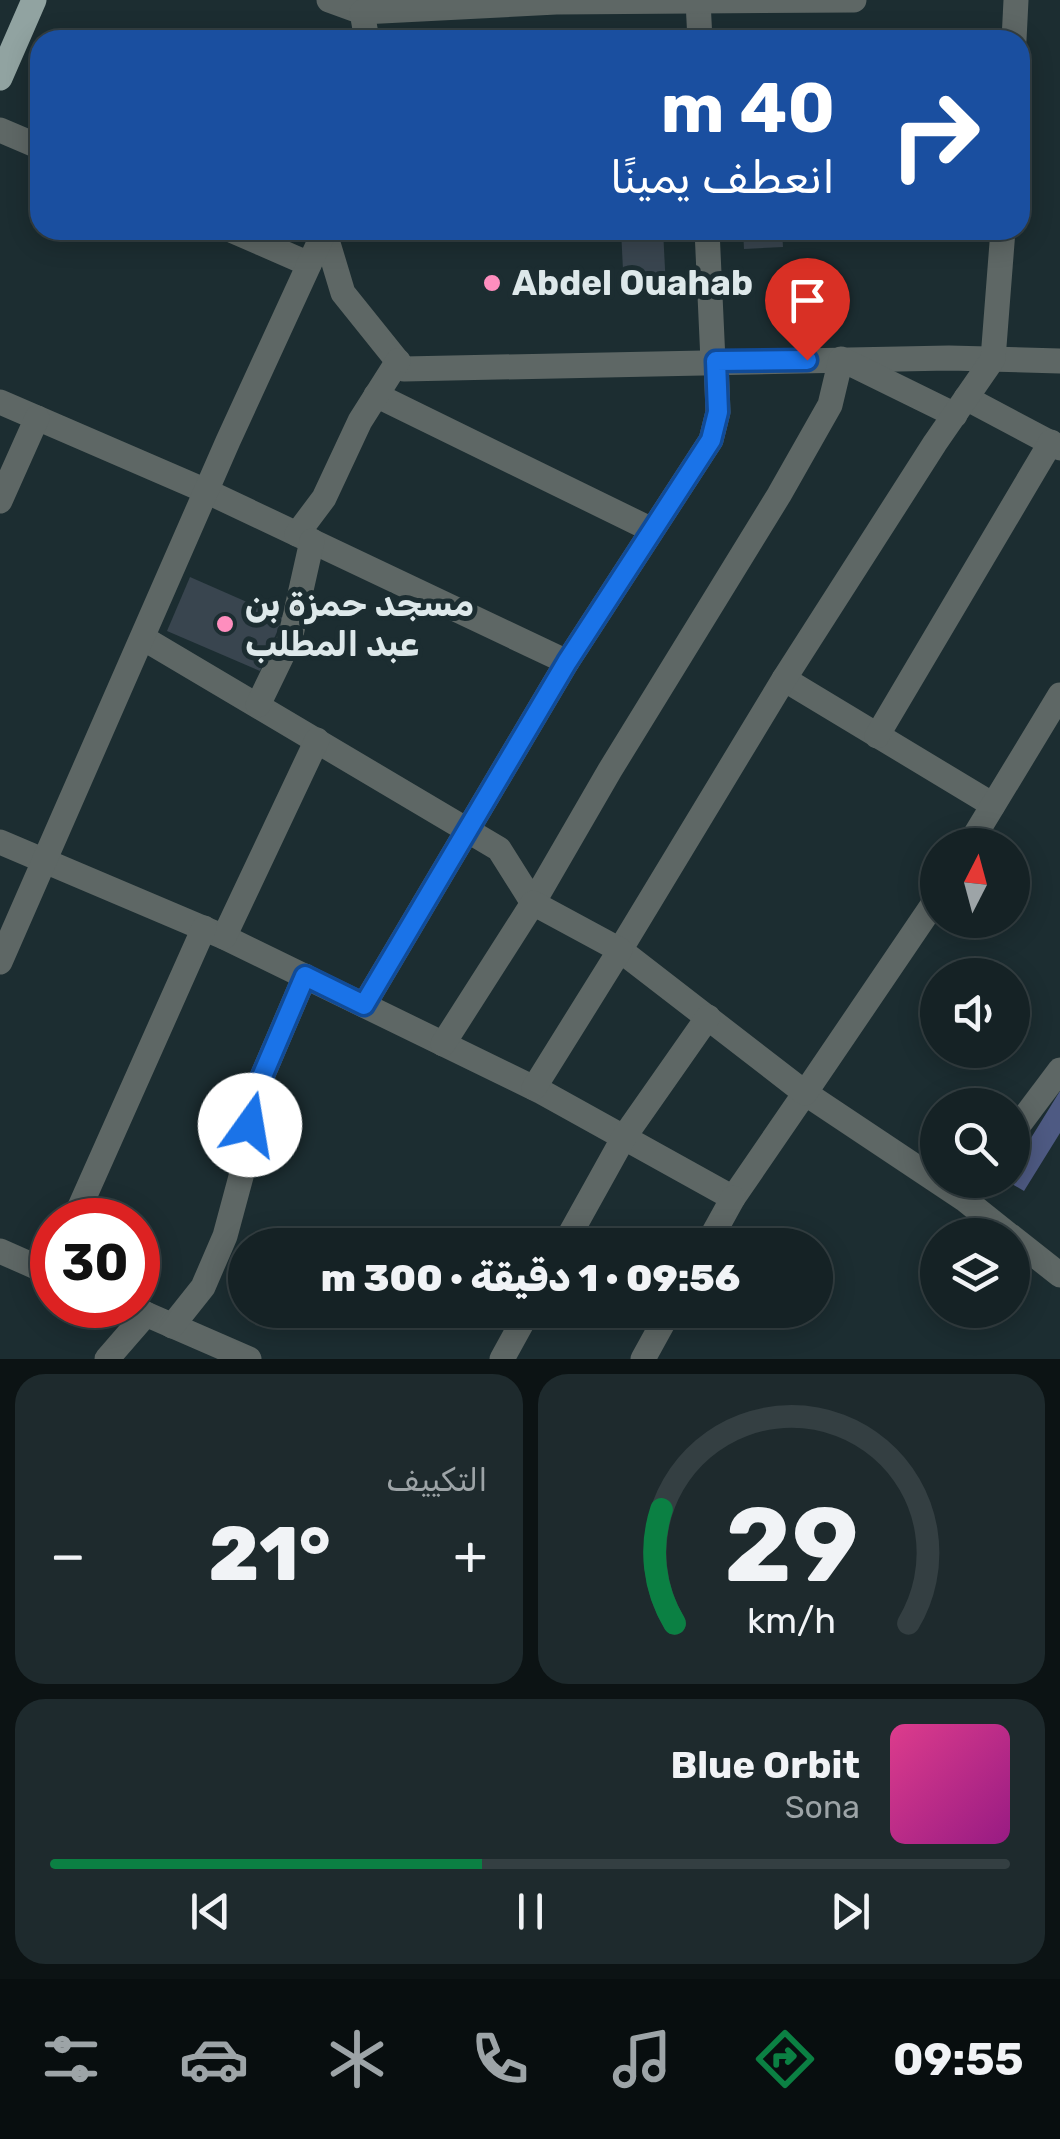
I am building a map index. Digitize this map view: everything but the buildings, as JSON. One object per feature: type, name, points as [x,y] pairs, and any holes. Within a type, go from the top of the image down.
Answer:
[{"type":"main road","points":[[0,78],[34,0]]},
{"type":"street","points":[[329,0],[362,12],[556,1],[854,0]]},
{"type":"street","points":[[1014,30],[1016,0]]},
{"type":"street","points":[[698,2],[699,30]]},
{"type":"street","points":[[362,12],[365,30]]},
{"type":"street","points":[[0,130],[30,143]]},
{"type":"street","points":[[254,240],[309,264]]},
{"type":"street","points":[[0,962],[320,240]]},
{"type":"street","points":[[327,240],[344,293],[404,369],[714,361],[1060,360]]},
{"type":"street","points":[[364,1005],[567,662],[711,440],[718,412],[708,240]]},
{"type":"street","points":[[534,1088],[784,679],[994,359],[1002,240]]},
{"type":"street","points":[[841,360],[1055,446],[877,736]]},
{"type":"street","points":[[443,1044],[533,903],[779,495],[830,404],[841,360]]},
{"type":"street","points":[[258,705],[290,639],[304,538],[360,421],[398,361]]},
{"type":"street","points":[[376,395],[652,530]]},
{"type":"street","points":[[0,402],[206,491],[567,662]]},
{"type":"street","points":[[0,501],[37,418]]},
{"type":"street","points":[[143,638],[499,849],[533,903],[620,950],[805,1093],[920,1160]]},
{"type":"street","points":[[784,679],[992,805]]},
{"type":"street","points":[[979,828],[1060,695]]},
{"type":"street","points":[[85,1198],[214,933],[317,740]]},
{"type":"street","points":[[0,842],[305,976],[534,1088],[733,1198]]},
{"type":"street","points":[[716,1228],[920,924]]},
{"type":"street","points":[[172,1326],[203,1287],[224,1236],[246,1158],[255,1093],[305,976]]},
{"type":"street","points":[[573,1228],[624,1137],[708,1018]]},
{"type":"street","points":[[1030,1110],[1060,1070]]},
{"type":"street","points":[[978,1198],[995,1218]]},
{"type":"street","points":[[0,1251],[30,1263]]},
{"type":"street","points":[[1030,1251],[1060,1275]]},
{"type":"street","points":[[160,1321],[249,1359]]},
{"type":"street","points":[[107,1359],[125,1328]]},
{"type":"street","points":[[502,1359],[518,1328]]},
{"type":"street","points":[[643,1359],[660,1328]]},
{"type":"water","points":[[1060,1091],[1060,1133],[1030,1181],[1030,1140]]},
{"type":"place","name":"Abdel Ouahab","points":[[492,283]]},
{"type":"place","name":"مسجد حمزة بن عبد المطلب","points":[[225,624]]},
{"type":"route","points":[[250,1125],[255,1093],[305,976],[364,1005],[567,662],[711,440],[718,412],[716,361],[807,360]]}]
